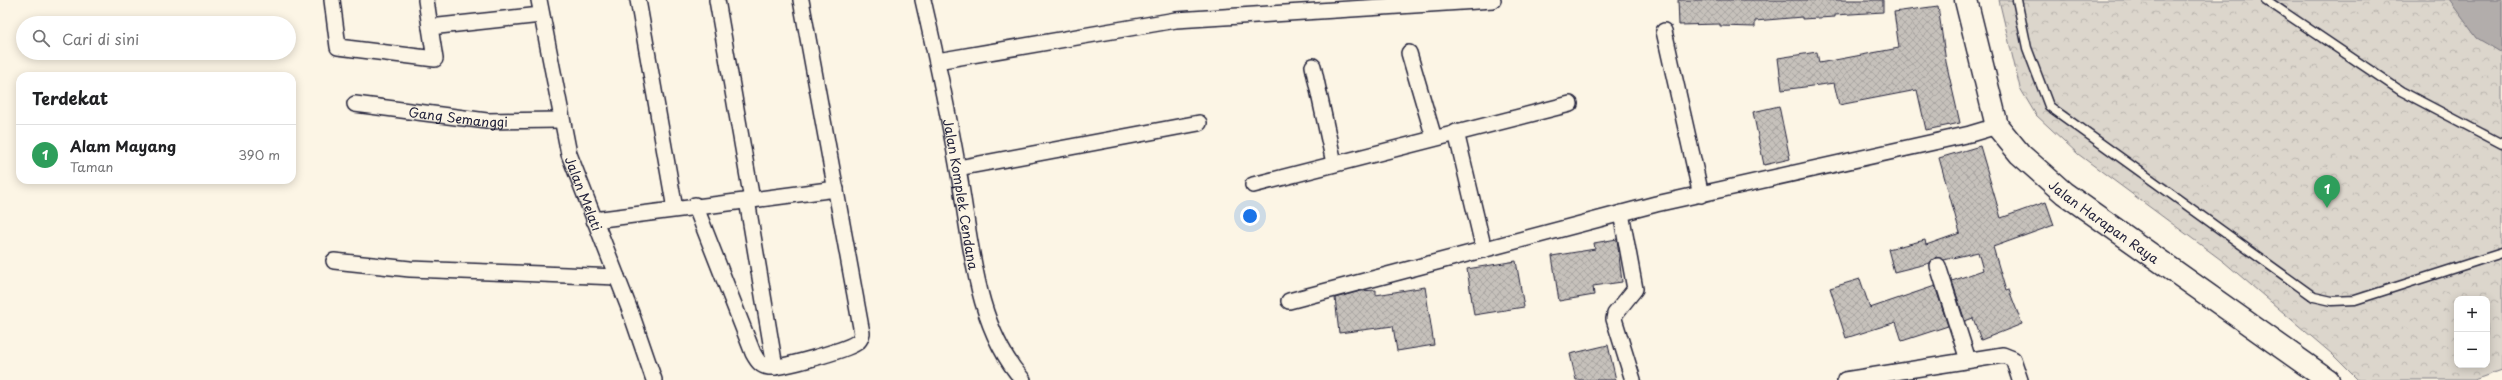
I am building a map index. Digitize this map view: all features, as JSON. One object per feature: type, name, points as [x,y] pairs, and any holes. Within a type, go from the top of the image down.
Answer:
[{"type":"main road","name":"Jalan Harapan Raya","points":[[1966,0],[1997,126],[2020,154],[2064,193],[2324,379]]},
{"type":"street","points":[[332,0],[338,47],[436,59],[426,0]]},
{"type":"street","name":"Jalan Melati","points":[[539,0],[561,120],[569,154],[617,277],[654,380]]},
{"type":"street","points":[[638,0],[675,209]]},
{"type":"street","points":[[717,0],[750,200],[775,367]]},
{"type":"street","points":[[694,205],[753,353],[760,364],[769,368],[775,367],[856,343],[862,333],[801,0]]},
{"type":"street","name":"Jalan Komplek Cendana","points":[[923,0],[937,61],[958,168],[984,314],[1001,348],[1023,380]]},
{"type":"street","points":[[937,61],[1176,20],[1439,2],[1493,0]]},
{"type":"street","points":[[430,27],[541,15]]},
{"type":"street","points":[[1664,32],[1701,195]]},
{"type":"street","points":[[1409,54],[1434,138]]},
{"type":"street","points":[[1313,66],[1334,163]]},
{"type":"street","name":"Gang Semanggi","points":[[355,104],[487,122],[561,120]]},
{"type":"street","points":[[1253,185],[1334,163],[1570,104]]},
{"type":"street","points":[[958,168],[1199,123]]},
{"type":"street","points":[[1289,301],[1621,213],[1970,134],[1997,126]]},
{"type":"street","points":[[1456,132],[1484,250]]},
{"type":"street","points":[[594,220],[694,205],[750,200],[836,189]]},
{"type":"street","points":[[1621,213],[1635,289],[1615,314],[1614,319],[1633,380]]},
{"type":"street","points":[[334,261],[410,268],[617,277]]},
{"type":"street","points":[[1938,266],[1968,360]]},
{"type":"street","points":[[1845,380],[1908,374],[1968,360],[2008,356],[2015,363],[2020,380]]},
{"type":"lane","points":[[2017,0],[2027,48],[2049,106],[2314,297],[2332,301],[2356,300],[2502,253]]},
{"type":"lane","points":[[2266,0],[2401,91],[2502,144]]},
{"type":"green space","points":[[1999,0],[2502,0],[2502,370],[2474,380],[2358,380],[2332,354],[2224,262],[2078,154],[2036,115],[2020,88]]},
{"type":"shaded area","points":[[2449,0],[2502,0],[2502,53],[2477,38]]},
{"type":"building","points":[[1678,0],[1883,0],[1883,12],[1835,15],[1835,17],[1802,19],[1802,17],[1755,21],[1755,27],[1720,26],[1720,24],[1679,25]]},
{"type":"building","points":[[1938,6],[1946,62],[1960,123],[1926,130],[1917,90],[1839,105],[1834,83],[1782,90],[1778,58],[1817,52],[1819,63],[1899,48],[1894,12]]},
{"type":"building","points":[[1779,106],[1790,159],[1764,165],[1753,112]]},
{"type":"building","points":[[1980,146],[2001,218],[2046,202],[2054,225],[1993,247],[2006,291],[2009,290],[2022,324],[1981,340],[1973,318],[1965,321],[1952,281],[1983,270],[1978,252],[1944,260],[1936,257],[1930,263],[1894,272],[1888,249],[1925,240],[1926,245],[1960,233],[1939,158]]},
{"type":"building","points":[[1617,239],[1622,282],[1593,286],[1594,295],[1559,301],[1552,256],[1595,249],[1594,243]]},
{"type":"building","points":[[1516,261],[1524,307],[1474,315],[1467,269]]},
{"type":"building","points":[[1860,279],[1870,308],[1935,286],[1948,326],[1902,341],[1896,322],[1846,338],[1830,288]]},
{"type":"building","points":[[1425,287],[1434,345],[1397,351],[1393,326],[1339,333],[1335,298],[1360,291],[1376,290],[1376,295]]},
{"type":"building","points":[[1608,345],[1616,380],[1576,380],[1570,354]]},
{"type":"place","name":"Alam Mayang","points":[[2327,208]]}]
